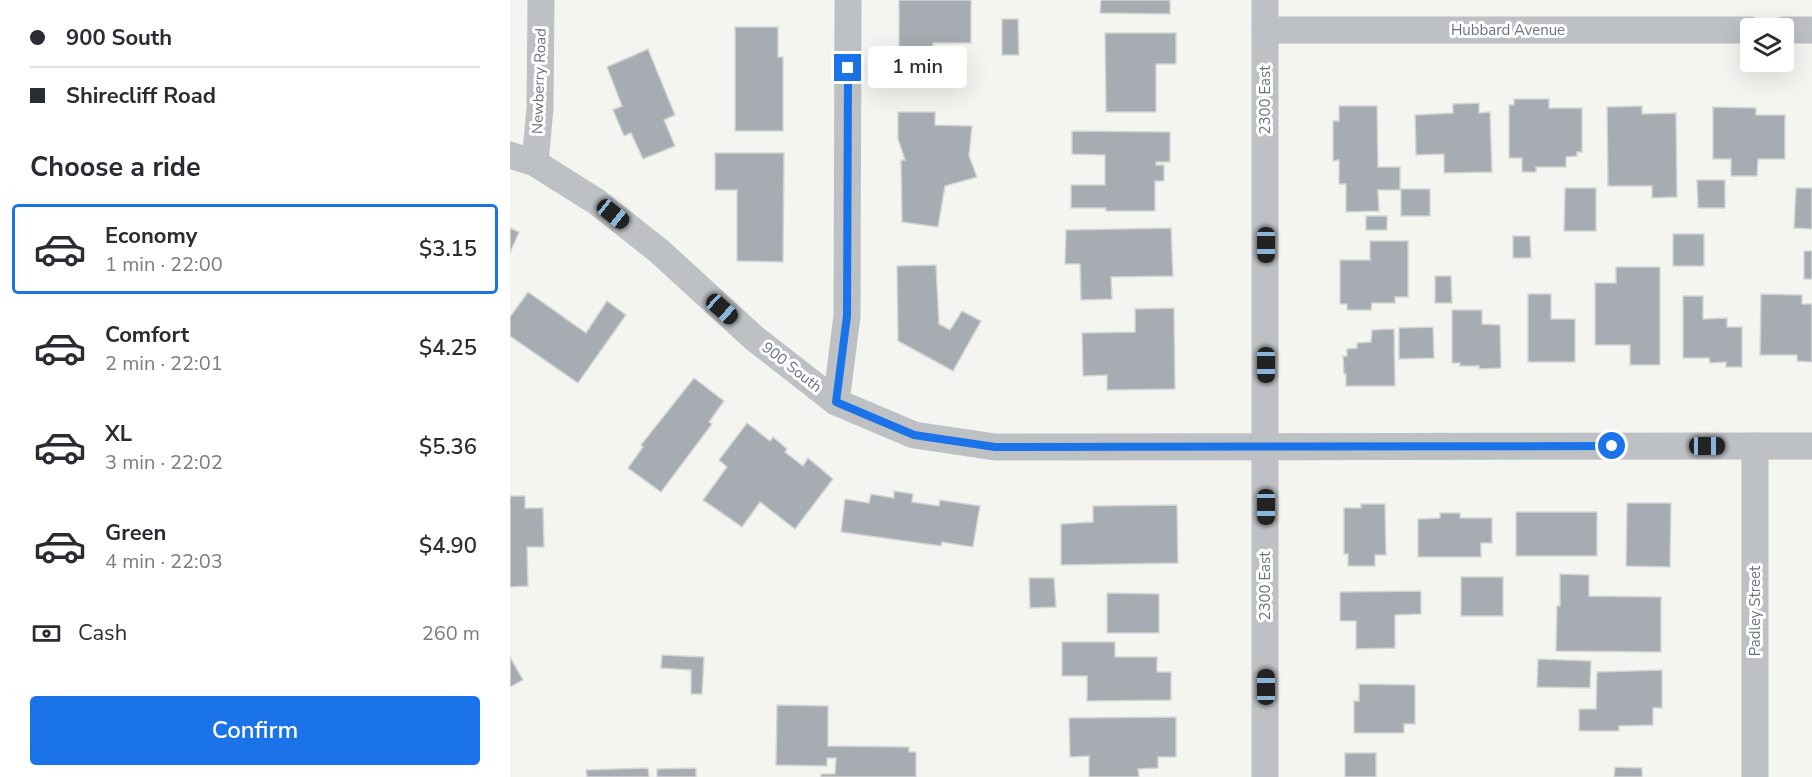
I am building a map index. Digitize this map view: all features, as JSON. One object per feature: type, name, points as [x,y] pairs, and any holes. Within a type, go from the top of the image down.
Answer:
[{"type":"street","name":"Newberry Road","points":[[523,159],[540,108],[541,0]]},
{"type":"street","points":[[836,402],[847,316],[848,0]]},
{"type":"street","name":"2300 East","points":[[1266,0],[1266,777]]},
{"type":"street","name":"Hubbard Avenue","points":[[1266,30],[1740,30]]},
{"type":"street","points":[[1794,30],[1812,30]]},
{"type":"street","name":"900 South","points":[[523,159],[597,202],[659,251],[754,338],[836,402],[914,435],[995,447],[1812,446]]},
{"type":"street","name":"Padley Street","points":[[1755,446],[1755,777]]},
{"type":"building","points":[[899,0],[971,0],[971,43],[933,43],[933,86],[899,86]]},
{"type":"building","points":[[1101,0],[1170,0],[1170,14],[1100,13]]},
{"type":"building","points":[[1002,19],[1018,19],[1019,55],[1002,55]]},
{"type":"building","points":[[735,27],[778,27],[778,57],[783,57],[783,131],[735,131]]},
{"type":"building","points":[[1105,33],[1176,33],[1176,64],[1156,64],[1156,112],[1106,112]]},
{"type":"building","points":[[648,49],[675,115],[664,120],[675,146],[643,159],[631,133],[624,136],[613,110],[622,106],[607,67]]},
{"type":"building","points":[[1514,99],[1549,99],[1549,108],[1582,108],[1582,152],[1577,152],[1577,156],[1566,157],[1566,167],[1536,167],[1536,172],[1522,172],[1522,158],[1509,158],[1509,105],[1514,105]]},
{"type":"building","points":[[1479,103],[1479,113],[1490,112],[1492,172],[1444,173],[1444,154],[1416,155],[1415,115],[1453,113],[1453,104]]},
{"type":"building","points":[[1339,106],[1377,106],[1378,167],[1400,167],[1400,190],[1378,190],[1379,211],[1346,212],[1346,184],[1339,184],[1339,160],[1333,161],[1333,121],[1339,121]]},
{"type":"building","points":[[1642,106],[1642,114],[1676,113],[1677,197],[1652,198],[1652,186],[1608,186],[1607,107]]},
{"type":"building","points":[[1713,107],[1756,108],[1756,115],[1785,115],[1785,159],[1758,159],[1757,176],[1731,176],[1731,159],[1713,159]]},
{"type":"building","points":[[898,112],[935,112],[935,125],[972,126],[969,156],[977,177],[945,186],[938,227],[902,222],[901,160],[905,160],[898,139]]},
{"type":"building","points":[[1072,131],[1170,132],[1170,162],[1156,162],[1156,165],[1164,165],[1164,181],[1155,181],[1155,211],[1071,208],[1071,185],[1105,185],[1105,155],[1072,154]]},
{"type":"building","points":[[715,153],[784,153],[783,262],[737,261],[737,190],[715,190]]},
{"type":"building","points":[[1697,180],[1725,180],[1725,208],[1698,208]]},
{"type":"building","points":[[1565,188],[1596,188],[1596,231],[1564,231]]},
{"type":"building","points":[[1796,188],[1812,188],[1812,229],[1794,228]]},
{"type":"building","points":[[1401,189],[1430,189],[1430,216],[1401,216]]},
{"type":"building","points":[[1366,216],[1387,216],[1387,230],[1366,230]]},
{"type":"building","points":[[510,228],[519,232],[510,253]]},
{"type":"building","points":[[1171,228],[1173,276],[1111,277],[1112,299],[1081,300],[1080,264],[1065,264],[1066,230]]},
{"type":"building","points":[[1673,234],[1704,234],[1704,266],[1673,266]]},
{"type":"building","points":[[1513,236],[1530,236],[1531,258],[1513,258]]},
{"type":"building","points":[[1370,241],[1408,241],[1408,297],[1395,297],[1395,303],[1372,303],[1371,310],[1347,310],[1347,304],[1340,304],[1340,260],[1370,260]]},
{"type":"building","points":[[1804,251],[1812,251],[1812,279],[1804,279]]},
{"type":"building","points":[[936,265],[939,324],[950,330],[962,311],[981,321],[953,371],[898,341],[897,266]]},
{"type":"building","points":[[1616,267],[1660,267],[1660,365],[1630,365],[1630,345],[1595,345],[1595,283],[1616,283]]},
{"type":"building","points":[[1435,276],[1451,276],[1452,303],[1435,303]]},
{"type":"building","points":[[528,292],[586,333],[607,301],[626,315],[578,383],[510,336],[510,317]]},
{"type":"building","points":[[1528,294],[1551,294],[1551,319],[1575,319],[1575,362],[1528,362]]},
{"type":"building","points":[[1761,294],[1802,295],[1802,304],[1812,304],[1812,362],[1797,361],[1797,355],[1760,355]]},
{"type":"building","points":[[1683,296],[1703,296],[1703,319],[1727,318],[1727,327],[1742,327],[1742,367],[1726,367],[1726,362],[1710,363],[1709,358],[1683,358]]},
{"type":"building","points":[[1174,308],[1175,389],[1107,390],[1107,375],[1083,376],[1082,333],[1135,332],[1135,309]]},
{"type":"building","points":[[1452,310],[1482,310],[1482,324],[1500,325],[1501,368],[1479,369],[1479,366],[1460,366],[1460,363],[1452,363]]},
{"type":"building","points":[[1433,327],[1434,358],[1399,359],[1399,328]]},
{"type":"building","points":[[1394,329],[1395,386],[1346,386],[1343,356],[1347,356],[1347,349],[1357,348],[1357,343],[1371,342],[1372,330]]},
{"type":"building","points":[[694,378],[724,401],[709,422],[712,424],[661,492],[628,468],[643,447],[641,445]]},
{"type":"building","points":[[747,423],[770,441],[773,437],[787,449],[785,452],[803,466],[808,458],[833,479],[795,529],[760,502],[742,527],[703,500],[727,467],[719,460]]},
{"type":"building","points":[[894,491],[913,494],[912,502],[939,506],[940,500],[980,506],[973,547],[942,542],[941,546],[841,532],[845,499],[869,503],[871,494],[894,498]]},
{"type":"building","points":[[510,496],[525,496],[525,508],[543,508],[544,547],[527,547],[528,586],[510,587]]},
{"type":"building","points":[[1627,503],[1671,503],[1670,567],[1626,566]]},
{"type":"building","points":[[1361,504],[1385,504],[1386,555],[1375,555],[1375,566],[1348,566],[1348,554],[1344,554],[1344,508],[1361,508]]},
{"type":"building","points":[[1177,505],[1178,563],[1061,565],[1061,524],[1093,522],[1093,506]]},
{"type":"building","points":[[1516,512],[1597,512],[1597,556],[1516,556]]},
{"type":"building","points":[[1440,513],[1460,513],[1460,518],[1492,518],[1492,543],[1481,543],[1481,557],[1418,557],[1418,519],[1440,518]]},
{"type":"building","points":[[1560,574],[1589,575],[1589,596],[1661,597],[1661,652],[1556,651]]},
{"type":"building","points":[[1461,577],[1503,577],[1503,616],[1461,616]]},
{"type":"building","points":[[1029,578],[1054,578],[1056,607],[1030,608]]},
{"type":"building","points":[[1421,591],[1421,614],[1395,615],[1395,648],[1356,649],[1356,621],[1340,621],[1340,592]]},
{"type":"building","points":[[1107,593],[1159,594],[1159,633],[1107,633]]},
{"type":"building","points":[[1062,642],[1115,642],[1115,657],[1157,657],[1157,672],[1171,672],[1171,700],[1087,701],[1087,676],[1062,676]]},
{"type":"building","points":[[662,655],[704,657],[702,694],[691,694],[691,670],[661,668]]},
{"type":"building","points":[[510,657],[523,680],[510,687]]},
{"type":"building","points":[[1538,659],[1591,661],[1590,688],[1537,687]]},
{"type":"building","points":[[1662,670],[1662,708],[1653,708],[1653,725],[1619,726],[1619,731],[1579,731],[1579,709],[1596,709],[1597,672]]},
{"type":"building","points":[[1359,684],[1415,685],[1415,724],[1404,724],[1404,733],[1354,733],[1354,701],[1359,701]]},
{"type":"building","points":[[777,705],[828,706],[828,746],[909,747],[909,752],[916,752],[916,777],[821,777],[821,774],[835,774],[836,758],[827,758],[827,766],[776,765]]},
{"type":"building","points":[[1176,717],[1176,757],[1158,757],[1158,768],[1138,769],[1139,777],[1089,777],[1089,756],[1070,757],[1069,718]]},
{"type":"building","points":[[1345,753],[1376,753],[1376,777],[1345,777]]},
{"type":"building","points":[[1615,767],[1642,768],[1642,777],[1614,777]]},
{"type":"building","points":[[648,768],[649,777],[587,777],[586,770]]},
{"type":"building","points":[[696,768],[696,777],[657,777],[657,769]]},
{"type":"route","points":[[848,68],[847,316],[836,402],[914,435],[995,447],[1612,446]]}]
